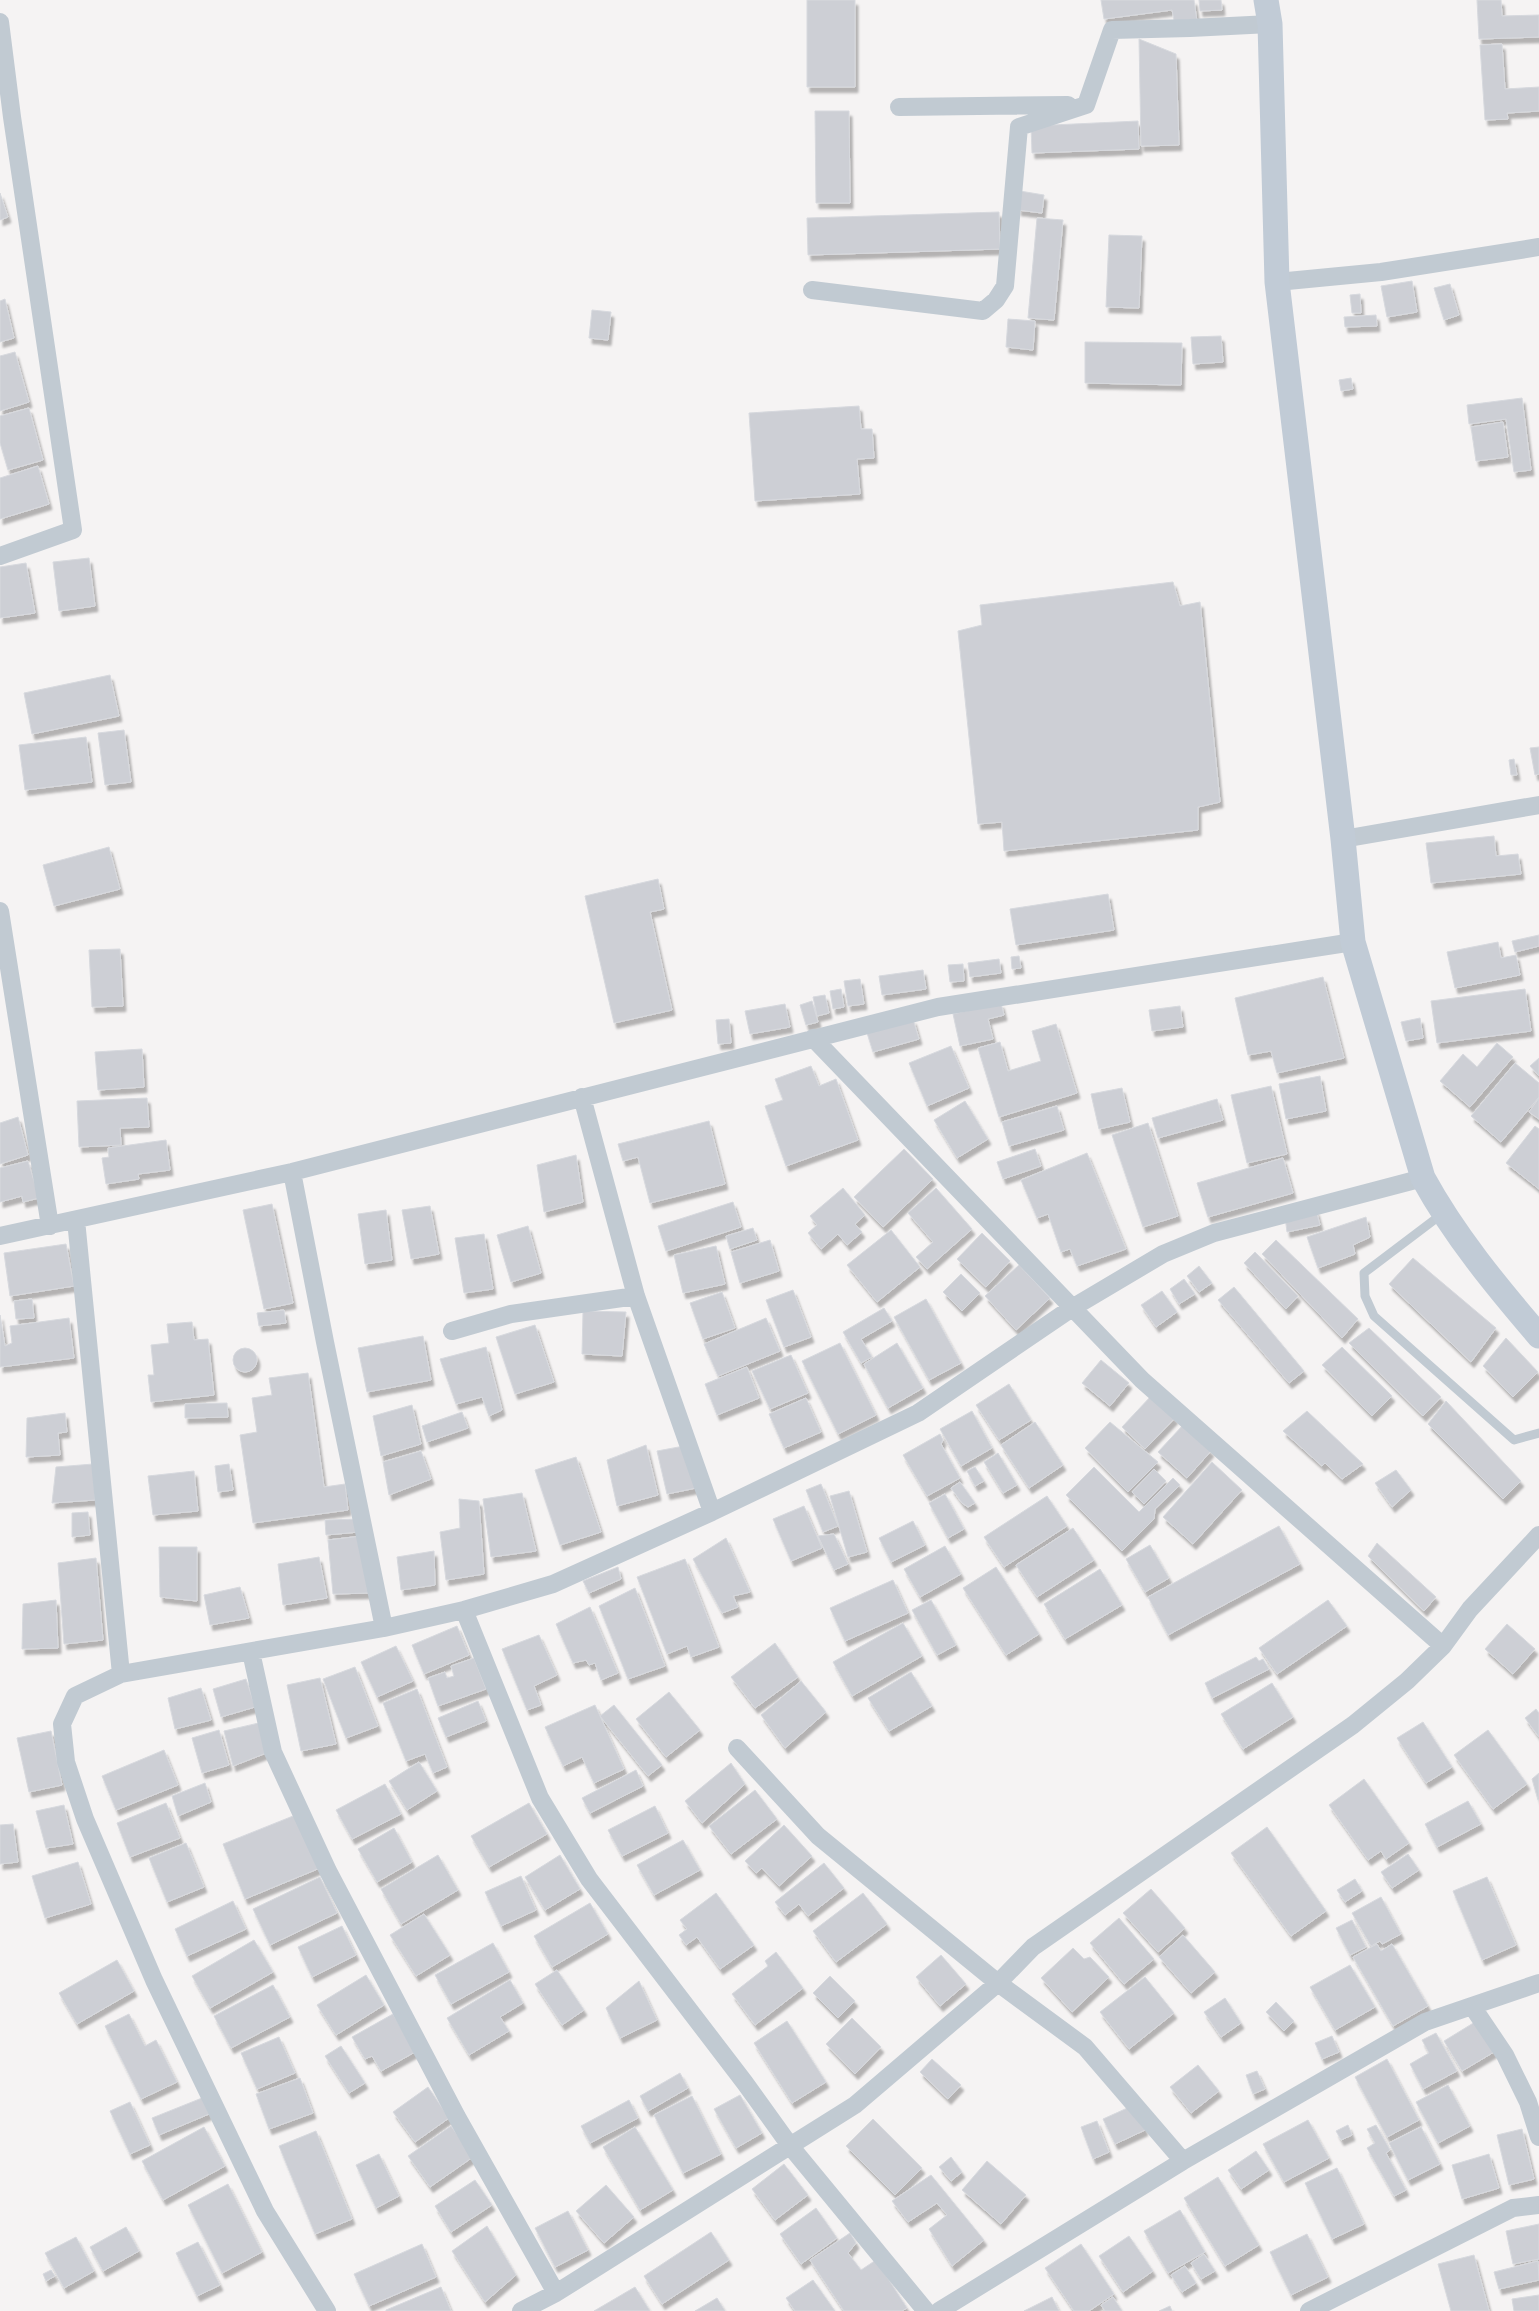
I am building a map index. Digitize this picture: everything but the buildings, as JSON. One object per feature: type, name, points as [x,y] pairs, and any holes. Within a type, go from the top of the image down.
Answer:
[{"type":"main road","points":[[1268,12],[1277,282],[1343,839],[1353,942],[1423,1178],[1443,1214],[1511,1303],[1539,1336]]},
{"type":"street","points":[[1086,105],[1112,30],[1190,28],[1268,12]]},
{"type":"street","points":[[0,22],[12,117],[73,530],[0,556]]},
{"type":"street","points":[[898,108],[1086,105]]},
{"type":"street","points":[[812,290],[983,311],[996,300],[1004,286],[1019,127],[1086,105]]},
{"type":"street","points":[[1277,282],[1381,272],[1539,247]]},
{"type":"street","points":[[1343,839],[1539,805]]},
{"type":"street","points":[[0,911],[50,1226]]},
{"type":"street","points":[[0,1236],[292,1172],[938,1007],[1353,942]]},
{"type":"street","points":[[813,1038],[1142,1380],[1443,1646]]},
{"type":"street","points":[[582,1098],[636,1296],[712,1512]]},
{"type":"street","points":[[292,1172],[384,1628]]},
{"type":"street","points":[[327,2311],[264,2212],[154,1980],[85,1819],[66,1762],[62,1724],[75,1696],[121,1674],[384,1628],[464,1610],[553,1584],[712,1512],[918,1413],[1072,1308],[1163,1254],[1214,1233],[1423,1178]]},
{"type":"street","points":[[76,1220],[121,1674]]},
{"type":"street","points":[[452,1332],[511,1314],[636,1296]]},
{"type":"street","points":[[520,2311],[556,2293],[855,2105],[998,1983],[1033,1947],[1353,1724],[1407,1681],[1443,1646],[1470,1608],[1539,1535]]},
{"type":"street","points":[[464,1610],[545,1806],[589,1879],[791,2146],[926,2311]]},
{"type":"street","points":[[251,1652],[273,1752],[328,1871],[457,2117],[556,2293]]},
{"type":"street","points":[[737,1748],[818,1836],[998,1983],[1085,2047],[1183,2161]]},
{"type":"street","points":[[939,2311],[1183,2161],[1425,2022],[1539,1983]]},
{"type":"street","points":[[1472,2006],[1505,2055],[1528,2102],[1539,2137]]},
{"type":"street","points":[[1309,2311],[1514,2208],[1539,2205]]},
{"type":"lane","points":[[1443,1214],[1364,1273],[1365,1296],[1374,1316],[1514,1440],[1539,1433]]}]
